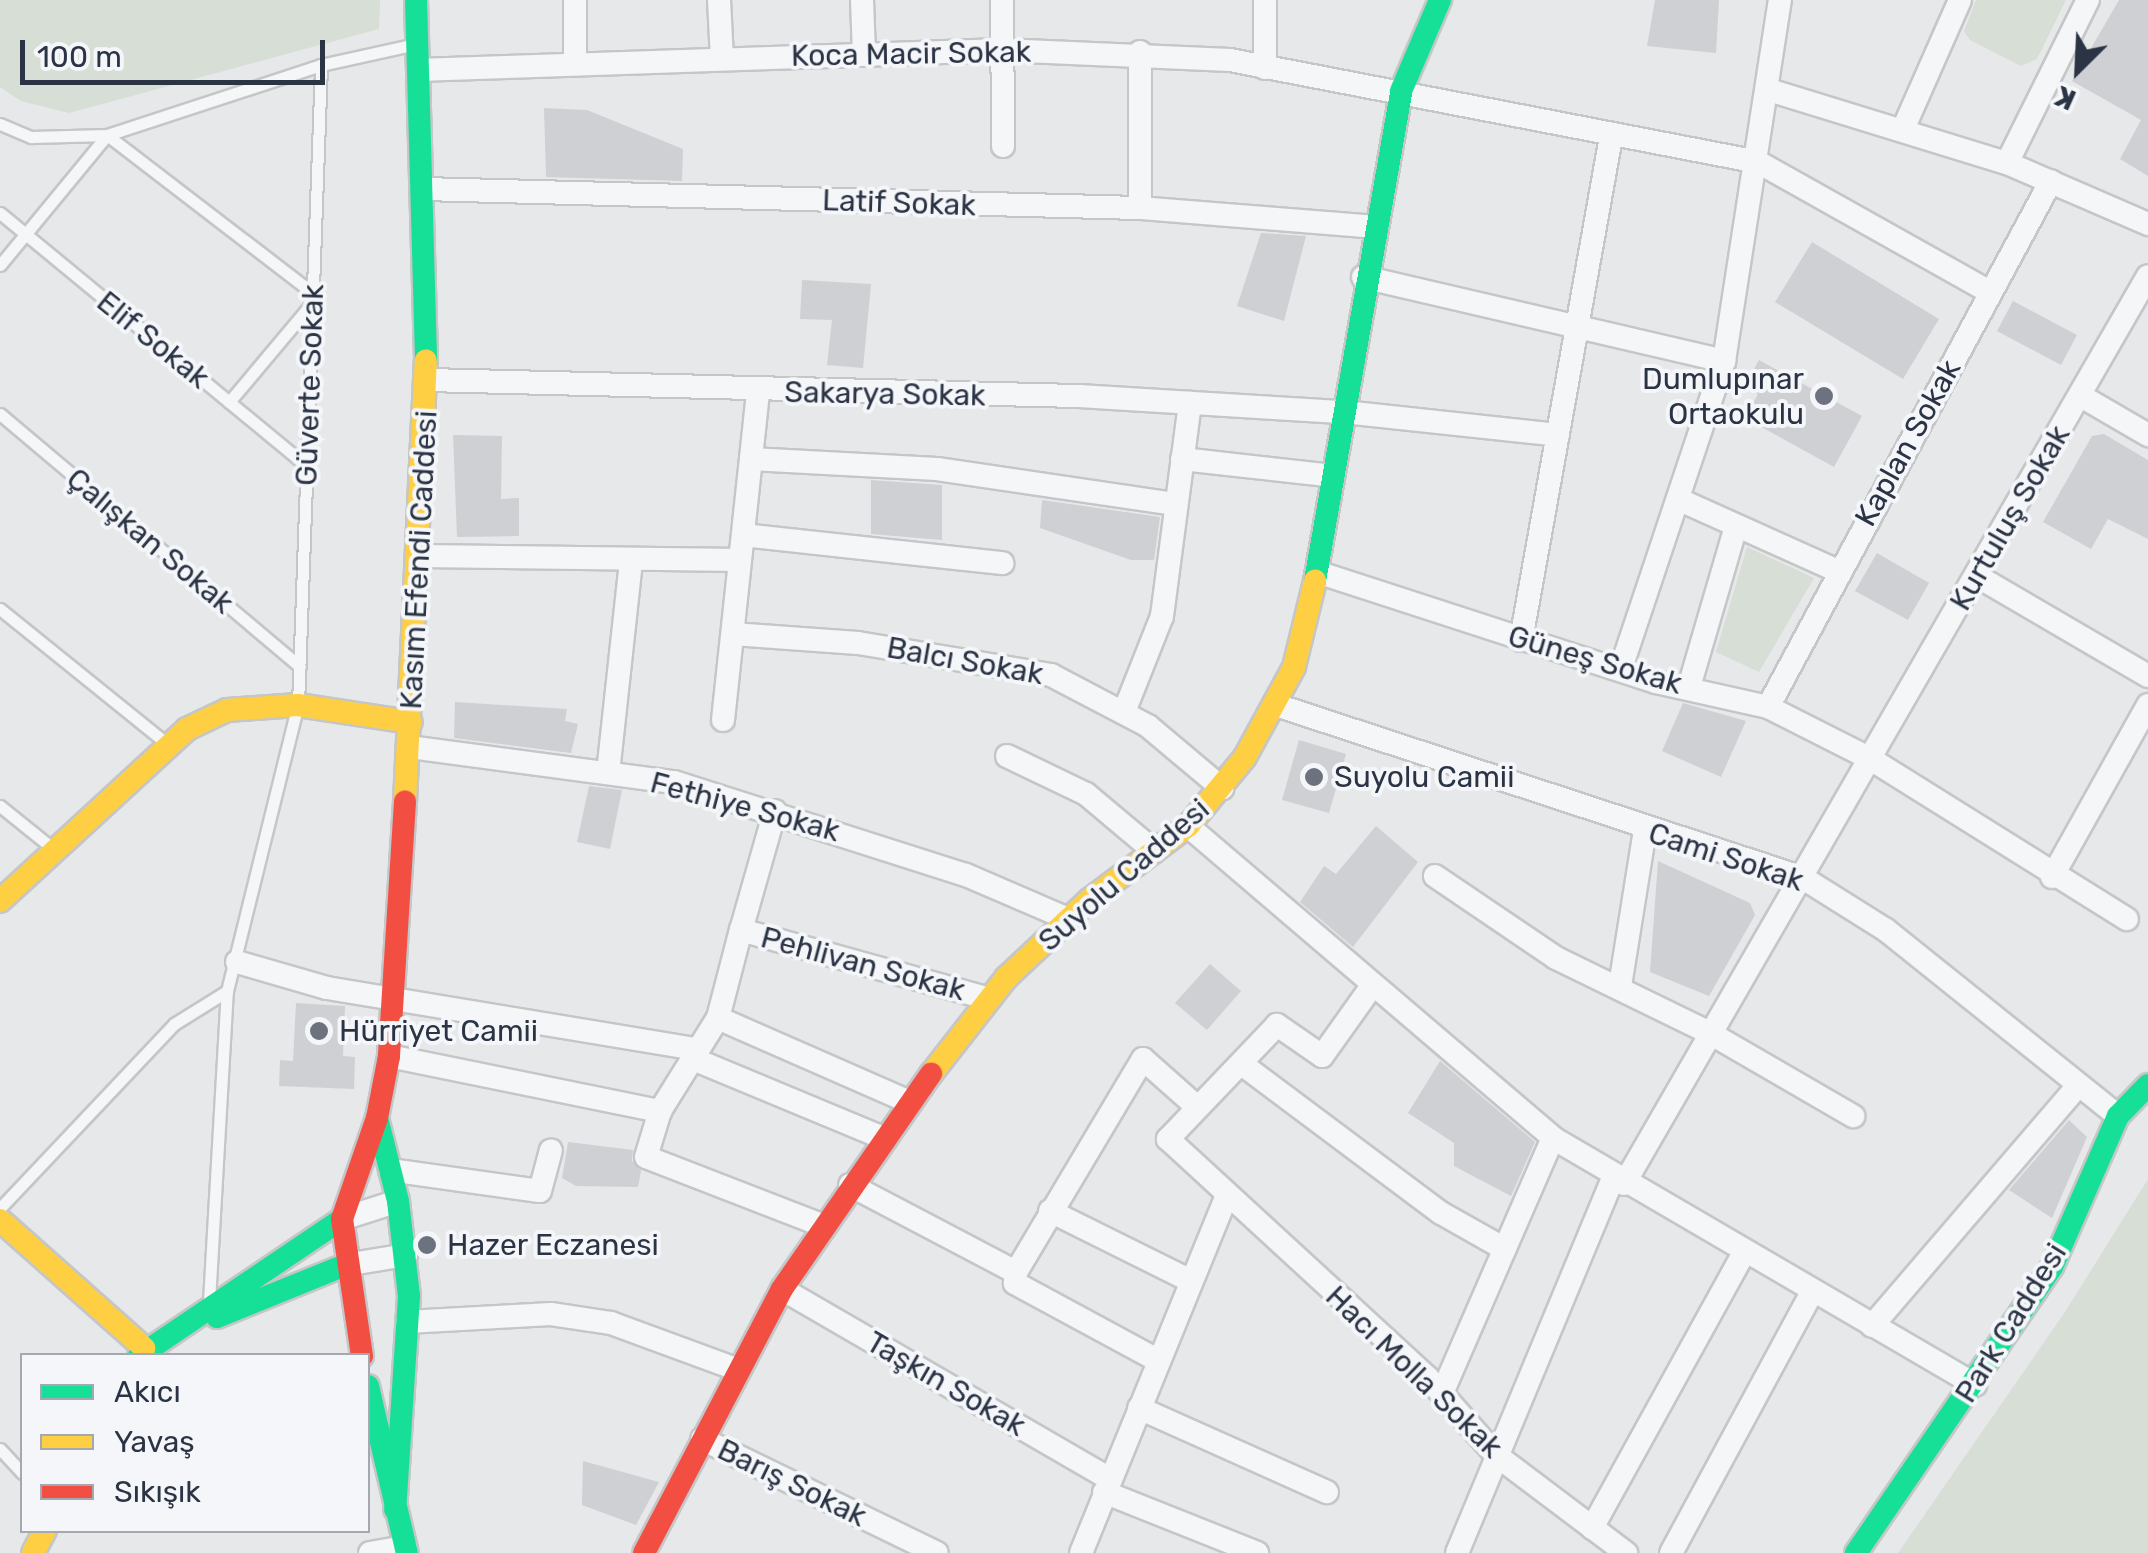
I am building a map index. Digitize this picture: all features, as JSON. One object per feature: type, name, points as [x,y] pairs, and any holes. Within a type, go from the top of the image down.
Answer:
[{"type":"street","name":"Kasım Efendi Caddesi","points":[[361,1353],[345,1265],[342,1219],[377,1118],[389,1056],[421,556],[426,380],[416,0]]},
{"type":"street","points":[[574,0],[575,62]]},
{"type":"street","points":[[719,0],[722,59]]},
{"type":"street","points":[[862,0],[864,54]]},
{"type":"street","points":[[1002,0],[1003,146]]},
{"type":"street","points":[[1265,0],[1266,68]]},
{"type":"street","name":"Suyolu Caddesi","points":[[644,1553],[782,1289],[909,1102],[989,999],[1068,919],[1188,826],[1222,788],[1276,705],[1294,667],[1317,572],[1364,278],[1400,91],[1440,0]]},
{"type":"street","points":[[1621,668],[1724,361],[1758,162],[1780,0]]},
{"type":"street","points":[[1904,126],[1960,0]]},
{"type":"street","points":[[2007,163],[2088,0]]},
{"type":"street","name":"Koca Macir Sokak","points":[[418,70],[1002,50],[1140,52],[1266,68],[1758,162],[1990,292]]},
{"type":"street","points":[[1140,52],[1140,208]]},
{"type":"street","points":[[1769,90],[1904,126],[2007,163],[2148,224]]},
{"type":"street","points":[[1520,640],[1611,136]]},
{"type":"street","name":"Kaplan Sokak","points":[[1768,707],[2051,181]]},
{"type":"street","name":"Latif Sokak","points":[[422,189],[1140,208],[1375,227]]},
{"type":"street","name":"Kurtuluş Sokak","points":[[1457,1553],[1496,1455],[1619,1181],[1803,878],[2148,276]]},
{"type":"street","points":[[1364,278],[1579,324],[1724,361]]},
{"type":"street","name":"Sakarya Sokak","points":[[426,380],[1190,403],[1344,412],[1558,435]]},
{"type":"street","points":[[723,720],[758,392]]},
{"type":"street","points":[[2081,396],[2148,435]]},
{"type":"street","points":[[1124,712],[1162,616],[1190,403]]},
{"type":"street","points":[[751,459],[937,468],[1175,504]]},
{"type":"street","points":[[1182,459],[1333,476]]},
{"type":"street","points":[[1680,500],[1735,530],[1838,571]]},
{"type":"street","points":[[1689,687],[1735,530]]},
{"type":"street","points":[[743,535],[1002,564]]},
{"type":"street","points":[[421,556],[740,560]]},
{"type":"street","points":[[608,773],[631,560]]},
{"type":"street","name":"Güneş Sokak","points":[[1317,572],[1520,640],[1768,707],[1869,758],[2052,877],[2128,919]]},
{"type":"street","points":[[1977,576],[2148,676]]},
{"type":"street","name":"Balcı Sokak","points":[[733,634],[858,643],[1051,675],[1124,712],[1222,788]]},
{"type":"street","points":[[0,901],[169,746],[227,710],[298,705],[412,722]]},
{"type":"street","name":"Cami Sokak","points":[[1276,705],[1646,830],[1803,878],[1886,930],[2118,1116]]},
{"type":"street","points":[[2052,877],[2148,705]]},
{"type":"street","name":"Fethiye Sokak","points":[[410,747],[674,782],[966,874],[1068,919]]},
{"type":"street","points":[[1007,756],[1086,794],[1154,851]]},
{"type":"street","name":"Pehlivan Sokak","points":[[775,811],[740,930],[989,999]]},
{"type":"street","points":[[1188,826],[1554,1138],[1619,1181],[1974,1384]]},
{"type":"street","points":[[1620,986],[1646,830]]},
{"type":"street","points":[[1434,876],[1556,958],[1708,1032],[1853,1116]]},
{"type":"street","points":[[740,930],[718,1018],[660,1111],[646,1157],[824,1226]]},
{"type":"street","points":[[236,962],[392,998],[694,1053],[884,1138]]},
{"type":"street","points":[[1158,1361],[1016,1283],[1016,1272],[1050,1211],[1143,1059],[1198,1108],[1244,1065],[1277,1025],[1322,1056],[1372,986]]},
{"type":"street","points":[[718,1018],[909,1102]]},
{"type":"street","points":[[389,1056],[660,1111]]},
{"type":"street","points":[[1244,1065],[1441,1213],[1505,1249]]},
{"type":"street","name":"Park Caddesi","points":[[1856,1553],[2052,1268],[2118,1116],[2148,1085]]},
{"type":"street","points":[[1872,1326],[2078,1086]]},
{"type":"street","name":"Hacı Molla Sokak","points":[[1198,1108],[1168,1139],[1226,1198],[1442,1394],[1496,1455],[1626,1553]]},
{"type":"street","name":"Kasım Efendi Caddesi","points":[[377,1118],[398,1202],[406,1255],[407,1322],[395,1510]]},
{"type":"street","points":[[1442,1394],[1554,1138]]},
{"type":"street","points":[[390,1170],[540,1191],[550,1150]]},
{"type":"street","points":[[850,1185],[1016,1272]]},
{"type":"street","points":[[1081,1553],[1226,1198]]},
{"type":"street","points":[[142,1352],[342,1219],[398,1202]]},
{"type":"street","points":[[1050,1211],[1192,1281]]},
{"type":"street","points":[[0,1220],[142,1352]]},
{"type":"street","points":[[1592,1528],[1744,1253]]},
{"type":"street","points":[[142,1352],[345,1265],[406,1255]]},
{"type":"street","name":"Taşkın Sokak","points":[[782,1289],[1107,1486],[1257,1553]]},
{"type":"street","points":[[1670,1553],[1812,1292]]},
{"type":"street","points":[[407,1322],[551,1314],[611,1323],[740,1370]]},
{"type":"street","name":"Kasım Efendi Caddesi","points":[[370,1395],[406,1550]]},
{"type":"street","points":[[1139,1408],[1327,1492]]},
{"type":"street","name":"Barış Sokak","points":[[702,1439],[924,1550]]},
{"type":"street","points":[[370,1553],[406,1550]]},
{"type":"lane","points":[[0,124],[31,137],[107,135],[322,65],[417,44]]},
{"type":"lane","name":"Güverte Sokak","points":[[209,1306],[227,990],[298,705],[322,65]]},
{"type":"lane","points":[[0,264],[107,135]]},
{"type":"lane","points":[[107,135],[313,297],[229,402]]},
{"type":"lane","name":"Elif Sokak","points":[[0,213],[307,466]]},
{"type":"lane","name":"Çalışkan Sokak","points":[[0,414],[300,666]]},
{"type":"lane","points":[[0,609],[169,746]]},
{"type":"lane","points":[[0,806],[54,850]]},
{"type":"lane","points":[[0,1208],[174,1024],[227,990]]},
{"type":"lane","points":[[0,1450],[20,1471]]},
{"type":"shaded area","points":[[0,0],[380,0],[379,29],[69,113],[21,101],[0,87]]},
{"type":"shaded area","points":[[1976,0],[2066,0],[2037,59],[2021,66],[1970,40],[1964,31]]},
{"type":"shaded area","points":[[1747,547],[1814,578],[1759,672],[1716,652]]},
{"type":"shaded area","points":[[2148,1179],[2148,1553],[1898,1553],[2065,1312]]},
{"type":"building","points":[[1655,0],[1719,0],[1716,53],[1647,46]]},
{"type":"building","points":[[2119,0],[2148,0],[2148,176],[2120,159],[2141,120],[2072,81]]},
{"type":"building","points":[[544,108],[587,110],[683,149],[682,181],[546,177]]},
{"type":"building","points":[[1261,233],[1306,236],[1284,321],[1237,306]]},
{"type":"building","points":[[1812,242],[1939,319],[1903,379],[1775,302]]},
{"type":"building","points":[[802,280],[871,284],[863,368],[827,365],[832,320],[800,319]]},
{"type":"building","points":[[2013,301],[2077,335],[2061,365],[1997,331]]},
{"type":"building","points":[[1759,360],[1862,416],[1834,467],[1745,418],[1758,394],[1744,387]]},
{"type":"building","points":[[2104,434],[2148,460],[2148,539],[2108,519],[2091,549],[2043,522],[2092,436]]},
{"type":"building","points":[[453,435],[502,436],[501,499],[519,498],[519,536],[457,537]]},
{"type":"building","points":[[871,480],[942,485],[942,540],[871,534]]},
{"type":"building","points":[[1042,500],[1160,517],[1154,560],[1131,560],[1040,528]]},
{"type":"building","points":[[1877,553],[1929,583],[1908,620],[1855,591]]},
{"type":"building","points":[[455,702],[567,709],[565,721],[578,724],[571,753],[454,738]]},
{"type":"building","points":[[1683,703],[1746,721],[1721,777],[1662,751]]},
{"type":"building","name":"Suyolu Camii","points":[[1299,740],[1346,754],[1329,813],[1282,800]]},
{"type":"building","points":[[589,786],[622,790],[610,849],[577,842]]},
{"type":"building","points":[[1376,826],[1418,862],[1353,947],[1300,902],[1324,866],[1336,874]]},
{"type":"building","points":[[1658,861],[1750,903],[1755,915],[1709,996],[1650,972]]},
{"type":"building","points":[[1210,964],[1241,991],[1207,1030],[1175,1003]]},
{"type":"building","name":"Hürriyet Camii","points":[[296,1003],[345,1006],[343,1056],[355,1057],[354,1089],[279,1086],[280,1060],[293,1061]]},
{"type":"building","points":[[1440,1061],[1535,1142],[1511,1196],[1454,1166],[1454,1143],[1408,1113]]},
{"type":"building","points":[[2069,1120],[2087,1137],[2052,1218],[2009,1190]]},
{"type":"building","points":[[568,1142],[633,1150],[632,1161],[641,1171],[638,1187],[576,1186],[562,1178]]},
{"type":"building","points":[[583,1461],[659,1482],[636,1525],[582,1505]]},
{"type":"traffic: fast","points":[[416,0],[426,360]]},
{"type":"traffic: fast","points":[[1315,581],[1401,91],[1440,0]]},
{"type":"traffic: fast","points":[[1856,1553],[2052,1267],[2118,1116],[2148,1085]]},
{"type":"traffic: fast","points":[[377,1118],[398,1201],[409,1296],[395,1510]]},
{"type":"traffic: fast","points":[[143,1353],[342,1219]]},
{"type":"traffic: fast","points":[[217,1317],[345,1265]]},
{"type":"traffic: fast","points":[[370,1395],[407,1553]]},
{"type":"traffic: slow","points":[[405,802],[426,360]]},
{"type":"traffic: slow","points":[[931,1074],[1006,978],[1089,900],[1188,826],[1245,757],[1294,667],[1315,581]]},
{"type":"traffic: slow","points":[[0,901],[187,729],[227,710],[298,705],[411,722]]},
{"type":"traffic: slow","points":[[0,1220],[144,1348]]},
{"type":"traffic: slow","points":[[33,1553],[43,1533]]},
{"type":"traffic: jam","points":[[362,1353],[342,1219],[377,1118],[389,1056],[405,802]]},
{"type":"traffic: jam","points":[[644,1553],[782,1289],[931,1074]]},
{"type":"place","name":"Dumlupınar Ortaokulu","points":[[1824,396]]},
{"type":"place","name":"Suyolu Camii","points":[[1314,777]]},
{"type":"place","name":"Hürriyet Camii","points":[[319,1031]]},
{"type":"place","name":"Hazer Eczanesi","points":[[427,1245]]}]
